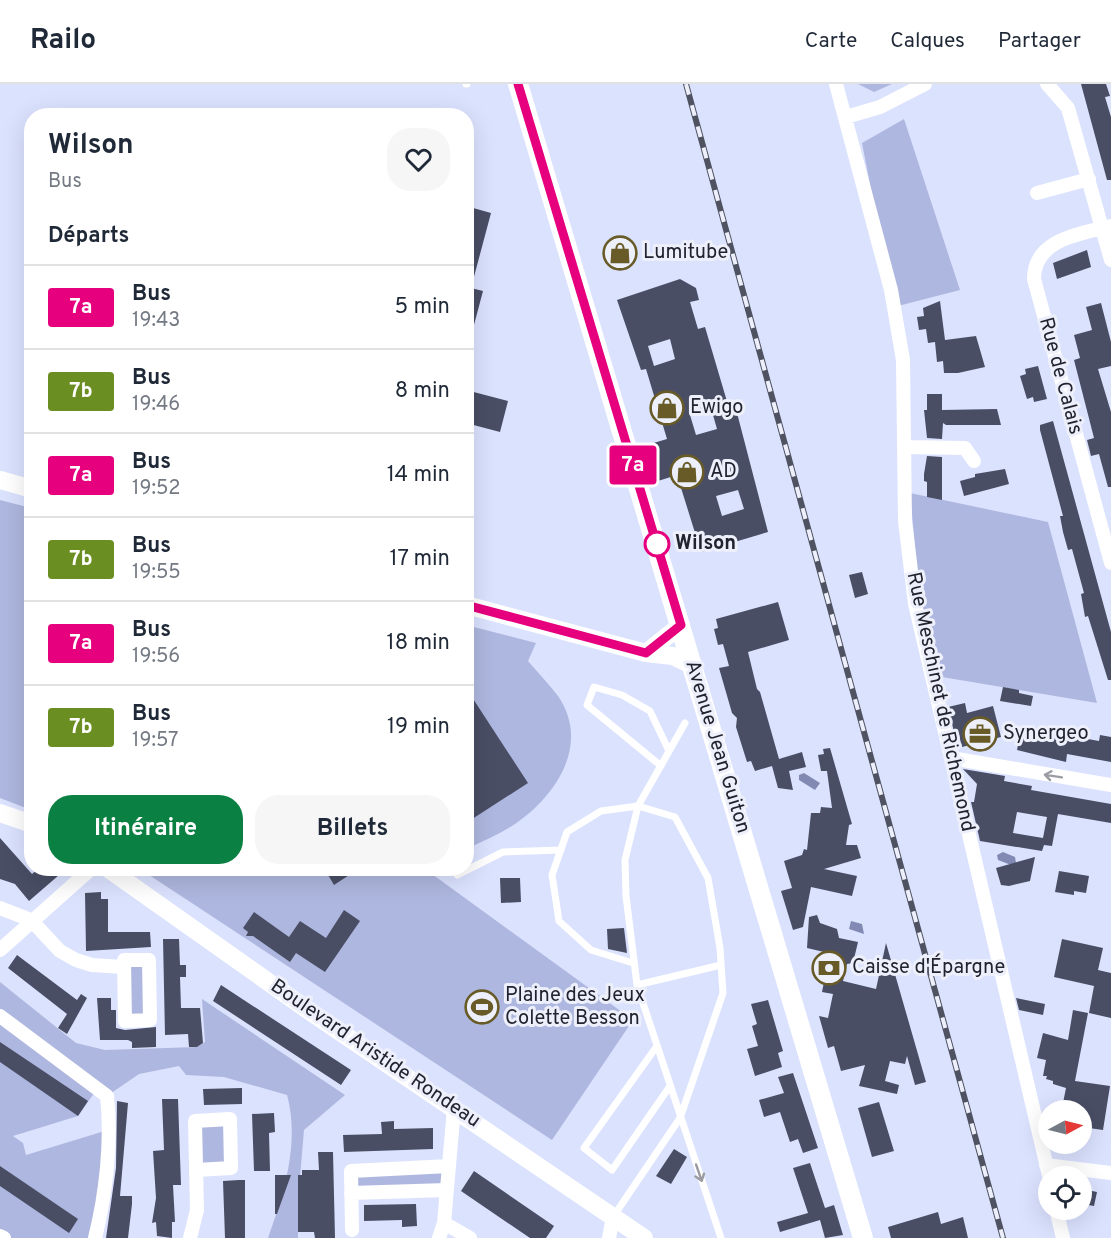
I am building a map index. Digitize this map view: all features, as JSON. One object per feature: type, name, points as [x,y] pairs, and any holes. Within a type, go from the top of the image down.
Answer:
[{"type":"main road","name":"Avenue Jean Guiton","points":[[518,84],[694,666],[863,1238]]},
{"type":"street","name":"Rue Meschinet de Richemond","points":[[836,84],[891,290],[903,360],[905,521],[915,604],[1046,1166]]},
{"type":"street","points":[[846,117],[880,107],[924,84]]},
{"type":"street","points":[[1047,84],[1068,108],[1089,179],[1107,227],[1111,260]]},
{"type":"street","points":[[1037,193],[1089,179]]},
{"type":"street","name":"Rue de Calais","points":[[1107,227],[1051,245],[1036,262],[1034,279],[1111,563]]},
{"type":"street","points":[[904,447],[966,448],[974,461]]},
{"type":"street","points":[[0,480],[24,487]]},
{"type":"street","points":[[474,608],[646,653],[673,656],[694,666]]},
{"type":"street","points":[[646,653],[681,625]]},
{"type":"street","points":[[951,758],[1111,785]]},
{"type":"street","points":[[0,813],[24,821]]},
{"type":"street","points":[[0,950],[83,876]]},
{"type":"street","name":"Boulevard Aristide Rondeau","points":[[119,876],[644,1238]]},
{"type":"street","points":[[0,908],[31,920],[60,951],[76,960],[92,965],[123,967]]},
{"type":"street","points":[[124,960],[149,960],[150,1020],[125,1021],[123,967],[124,960]]},
{"type":"street","points":[[0,1016],[107,1096],[109,1117],[101,1214],[95,1238]]},
{"type":"street","points":[[439,1238],[444,1223],[454,1108]]},
{"type":"street","points":[[352,1230],[351,1171],[449,1166]]},
{"type":"street","points":[[190,1238],[197,1210],[196,1170]]},
{"type":"street","points":[[1092,1172],[1111,1173]]},
{"type":"street","points":[[351,1193],[447,1190]]},
{"type":"street","points":[[609,1238],[613,1217]]},
{"type":"street","points":[[1059,1220],[1063,1238]]},
{"type":"street","points":[[444,1223],[470,1238]]},
{"type":"lane","points":[[661,766],[587,705],[594,687],[622,695],[650,711],[669,751]]},
{"type":"lane","points":[[685,723],[638,806],[625,860],[626,896],[637,985],[721,1238]]},
{"type":"lane","points":[[613,1217],[680,1118],[723,993],[708,878],[675,817],[638,806],[601,811],[567,832],[552,875],[559,921],[591,950],[633,963]]},
{"type":"lane","points":[[474,866],[503,852],[561,850]]},
{"type":"lane","points":[[637,985],[721,965]]},
{"type":"lane","points":[[657,1046],[584,1148],[612,1170],[670,1086]]},
{"type":"shaded area","points":[[858,84],[892,84],[874,92]]},
{"type":"shaded area","points":[[904,119],[960,290],[894,307],[862,143]]},
{"type":"shaded area","points":[[910,493],[1048,522],[1097,703],[936,676],[920,599]]},
{"type":"shaded area","points":[[0,500],[24,506],[24,807],[0,798]]},
{"type":"shaded area","points":[[474,627],[536,643],[528,661],[558,696],[567,714],[571,732],[570,750],[555,784],[530,812],[497,834],[474,846]]},
{"type":"shaded area","points":[[804,773],[820,783],[815,790],[799,780],[799,775]]},
{"type":"shaded area","points":[[1003,852],[1015,857],[1016,863],[1011,865],[998,860],[997,855]]},
{"type":"shaded area","name":"Plaine des Jeux Colette Besson","points":[[151,876],[435,876],[633,1020],[552,1140]]},
{"type":"shaded area","points":[[851,921],[862,924],[864,934],[849,929]]},
{"type":"shaded area","points":[[124,960],[149,960],[150,1020],[125,1021]]},
{"type":"shaded area","points":[[0,982],[76,1043],[105,1050],[197,1047],[205,1042],[202,999],[345,1095],[304,1130],[298,1201],[298,1238],[268,1238],[280,1204],[291,1149],[291,1113],[287,1095],[224,1077],[186,1075],[179,1066],[139,1074],[107,1096],[97,1089],[78,1116],[13,1136],[23,1143],[26,1155],[108,1130],[95,1238],[0,1238]]},
{"type":"shaded area","points":[[230,1119],[231,1168],[196,1170],[195,1121]]},
{"type":"shaded area","points":[[449,1166],[447,1190],[351,1193],[351,1171]]},
{"type":"building","points":[[1081,84],[1106,84],[1110,96],[1105,97],[1111,117],[1111,180],[1107,180]]},
{"type":"building","points":[[474,208],[491,213],[474,277]]},
{"type":"building","points":[[1087,250],[1091,267],[1057,279],[1053,263]]},
{"type":"building","points":[[680,279],[696,288],[699,300],[690,302],[698,329],[705,327],[731,415],[737,413],[768,532],[701,552],[677,475],[658,481],[647,445],[667,439],[646,369],[641,370],[617,300]],"holes":[[[670,339],[675,359],[654,366],[648,346]],[[711,408],[717,429],[696,435],[690,415]],[[738,490],[744,509],[722,516],[716,496]]]},
{"type":"building","points":[[474,289],[483,291],[474,325]]},
{"type":"building","points":[[940,301],[945,340],[976,336],[985,367],[958,373],[944,373],[943,361],[937,362],[935,342],[928,343],[926,329],[919,330],[917,317],[924,316],[923,308]]},
{"type":"building","points":[[1101,303],[1111,342],[1111,366],[1098,369],[1111,412],[1111,487],[1108,487],[1099,454],[1091,456],[1087,440],[1094,438],[1074,360],[1080,358],[1074,335],[1092,330],[1086,307]]},
{"type":"building","points":[[1038,366],[1047,399],[1034,402],[1033,397],[1027,399],[1020,376],[1026,374],[1025,369]]},
{"type":"building","points":[[474,392],[508,401],[500,432],[474,425]]},
{"type":"building","points":[[927,394],[942,394],[942,410],[997,409],[1001,425],[946,425],[943,423],[942,439],[927,438],[924,410],[927,410]]},
{"type":"building","points":[[1053,421],[1111,632],[1111,680],[1108,680],[1088,616],[1085,617],[1081,594],[1084,593],[1072,549],[1068,550],[1063,532],[1060,516],[1063,516],[1040,430],[1040,425]]},
{"type":"building","points":[[927,456],[942,457],[942,500],[927,497],[927,482],[924,481],[924,474]]},
{"type":"building","points":[[1005,469],[1009,484],[964,496],[960,481],[975,477],[975,474]]},
{"type":"building","points":[[862,572],[868,594],[855,598],[849,575]]},
{"type":"building","points":[[778,602],[789,640],[748,652],[779,759],[802,752],[806,767],[789,771],[793,790],[778,788],[772,766],[755,771],[751,761],[747,762],[736,727],[737,718],[732,713],[719,668],[729,666],[723,644],[718,645],[714,629],[718,628],[716,619]]},
{"type":"building","points":[[1003,687],[1033,696],[1031,706],[1000,701]]},
{"type":"building","points":[[474,700],[528,783],[474,818]]},
{"type":"building","points":[[965,703],[967,713],[993,706],[1001,737],[962,747],[959,735],[955,736],[948,707]]},
{"type":"building","points":[[1022,725],[1048,730],[1047,734],[1070,739],[1071,736],[1099,741],[1100,735],[1111,737],[1111,762],[1067,754],[1066,762],[1017,750]]},
{"type":"building","points":[[830,748],[852,824],[849,825],[846,845],[857,845],[861,858],[824,869],[857,876],[852,896],[811,887],[803,927],[793,930],[781,891],[792,888],[784,861],[802,855],[804,849],[807,850],[811,813],[820,813],[821,807],[832,808],[827,771],[821,771],[818,755],[824,754],[823,749]]},
{"type":"building","points":[[963,769],[1005,776],[1004,781],[1032,786],[1031,790],[1111,804],[1111,823],[1058,814],[1052,846],[1044,845],[1042,851],[980,841],[971,802],[974,802],[977,784]],"holes":[[[1017,812],[1047,817],[1043,838],[1013,833]]]},
{"type":"building","points":[[0,838],[24,865],[24,876],[58,876],[29,901],[15,884],[0,879]]},
{"type":"building","points":[[1035,857],[1030,881],[1009,886],[1001,885],[996,868]]},
{"type":"building","points":[[1059,871],[1089,876],[1086,893],[1074,891],[1074,895],[1055,892]]},
{"type":"building","points":[[329,876],[348,876],[334,885]]},
{"type":"building","points":[[500,878],[520,878],[521,902],[501,903]]},
{"type":"building","points":[[101,892],[101,899],[108,899],[108,932],[150,932],[151,947],[86,951],[85,893]]},
{"type":"building","points":[[344,910],[360,921],[325,972],[296,953],[290,962],[253,936],[246,936],[248,932],[243,928],[254,912],[289,937],[300,921],[326,938]]},
{"type":"building","points":[[817,915],[820,923],[837,929],[839,938],[858,942],[853,963],[847,964],[843,981],[876,989],[886,943],[926,1082],[915,1085],[907,1056],[905,1064],[890,1061],[885,1081],[899,1085],[897,1094],[859,1086],[865,1065],[841,1071],[834,1046],[828,1048],[819,1016],[828,1018],[833,994],[822,992],[825,977],[819,976],[824,952],[807,948],[809,917]]},
{"type":"building","points":[[624,928],[627,953],[608,949],[607,929]]},
{"type":"building","points":[[163,939],[179,939],[180,965],[186,965],[186,977],[180,977],[181,1008],[200,1008],[203,1043],[197,1047],[189,1047],[188,1034],[165,1035]]},
{"type":"building","points":[[1062,939],[1103,948],[1098,970],[1111,973],[1111,1018],[1089,1013],[1094,986],[1054,977]]},
{"type":"building","points":[[17,955],[77,1000],[81,994],[87,998],[67,1034],[58,1028],[67,1014],[8,968]]},
{"type":"building","points":[[221,985],[351,1070],[341,1085],[213,1001]]},
{"type":"building","points":[[97,998],[111,998],[111,1010],[116,1010],[116,1028],[125,1030],[156,1027],[156,1047],[132,1048],[132,1042],[128,1040],[100,1040]]},
{"type":"building","points":[[1016,998],[1045,1004],[1043,1015],[1019,1010]]},
{"type":"building","points":[[768,1000],[783,1051],[778,1053],[782,1067],[755,1076],[747,1049],[758,1046],[752,1026],[757,1024],[751,1004]]},
{"type":"building","points":[[1073,1010],[1088,1013],[1075,1081],[1110,1086],[1103,1130],[1092,1128],[1092,1100],[1064,1100],[1066,1088],[1053,1084],[1053,1081],[1046,1079],[1047,1076],[1043,1076],[1046,1060],[1037,1058],[1043,1033],[1068,1040]]},
{"type":"building","points":[[0,1042],[88,1101],[78,1116],[0,1062]]},
{"type":"building","points":[[793,1073],[818,1148],[803,1153],[798,1139],[790,1142],[780,1112],[764,1117],[759,1100],[784,1093],[778,1077]]},
{"type":"building","points":[[242,1088],[242,1104],[204,1105],[203,1089]]},
{"type":"building","points":[[162,1099],[178,1099],[181,1185],[173,1185],[175,1222],[172,1222],[172,1238],[157,1236],[156,1222],[152,1223],[156,1198],[153,1151],[164,1150]]},
{"type":"building","points":[[117,1101],[128,1103],[120,1196],[132,1196],[132,1204],[128,1238],[106,1238],[116,1168]]},
{"type":"building","points":[[879,1102],[894,1151],[872,1157],[858,1108]]},
{"type":"building","points":[[274,1113],[275,1132],[269,1133],[270,1171],[254,1171],[252,1114]]},
{"type":"building","points":[[394,1121],[394,1129],[433,1128],[433,1149],[344,1152],[343,1135],[382,1134],[381,1122]]},
{"type":"building","points":[[674,1149],[687,1157],[671,1184],[656,1176]]},
{"type":"building","points":[[318,1152],[333,1152],[335,1238],[315,1238],[314,1232],[298,1232],[298,1175],[302,1175],[302,1170],[319,1170]]},
{"type":"building","points":[[810,1163],[825,1208],[834,1205],[843,1235],[825,1238],[820,1220],[780,1232],[777,1222],[808,1213],[793,1168]]},
{"type":"building","points":[[0,1166],[78,1219],[69,1233],[0,1186]]},
{"type":"building","points":[[474,1171],[554,1226],[546,1238],[530,1238],[461,1191]]},
{"type":"building","points":[[275,1175],[291,1175],[277,1214],[275,1214]]},
{"type":"building","points":[[245,1180],[245,1238],[225,1238],[223,1181]]},
{"type":"building","points":[[1092,1191],[1097,1192],[1094,1206],[1092,1206]]},
{"type":"building","points":[[416,1204],[417,1226],[402,1227],[402,1220],[364,1221],[364,1205]]},
{"type":"building","points":[[938,1212],[941,1224],[963,1217],[968,1238],[891,1238],[888,1227]]},
{"type":"railway","points":[[686,84],[1003,1238]]},
{"type":"bus line","name":"7a","points":[[474,607],[646,653],[681,625],[518,84]]},
{"type":"place","name":"Lumitube","points":[[620,253]]},
{"type":"place","name":"Ewigo","points":[[667,408]]},
{"type":"place","name":"AD","points":[[687,472]]},
{"type":"place","name":"Wilson","points":[[657,544]]},
{"type":"place","name":"Synergeo","points":[[980,734]]},
{"type":"place","name":"Caisse d'Épargne","points":[[829,968]]},
{"type":"place","name":"Plaine des Jeux Colette Besson","points":[[482,1007]]}]
